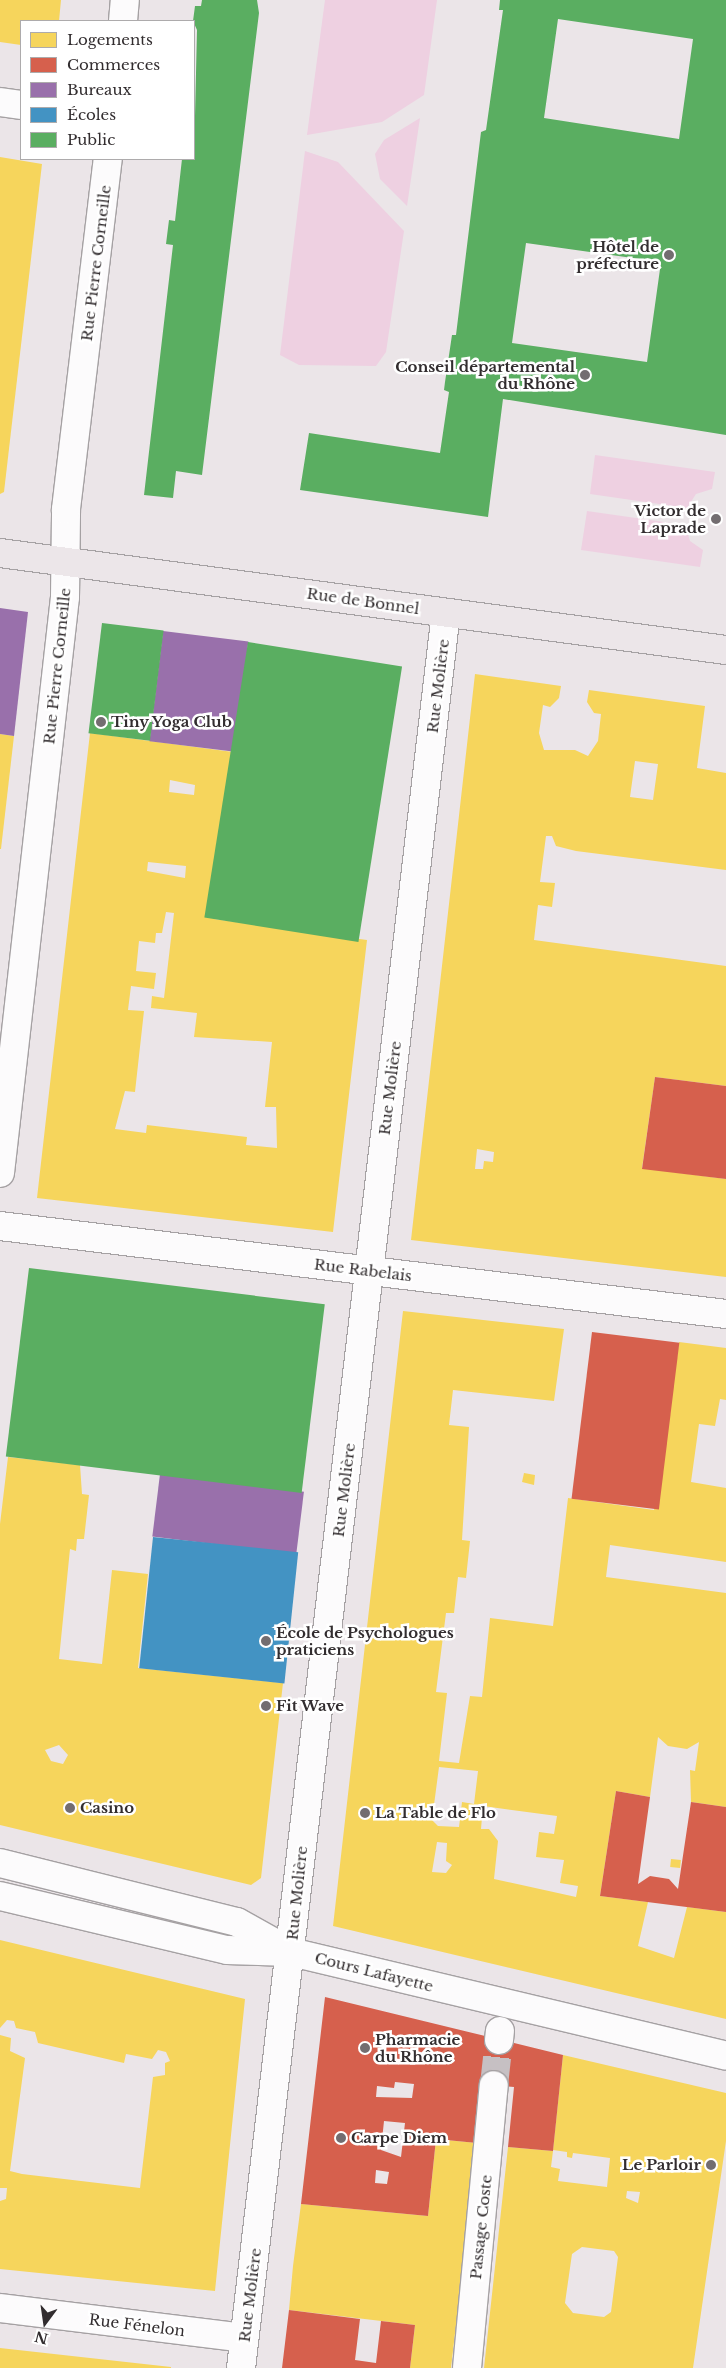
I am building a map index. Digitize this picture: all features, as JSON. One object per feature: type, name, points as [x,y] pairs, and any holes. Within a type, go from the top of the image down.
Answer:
[{"type":"main road","name":"Rue de Bonnel","points":[[0,553],[67,560],[726,650]]},
{"type":"street","points":[[123,20],[125,0]]},
{"type":"street","points":[[0,102],[20,105]]},
{"type":"street","name":"Rue Pierre Corneille","points":[[0,1173],[67,560],[66,509],[108,160]]},
{"type":"street","name":"Rue Molière","points":[[241,2368],[446,613]]},
{"type":"street","name":"Rue Rabelais","points":[[0,1226],[726,1314]]},
{"type":"street","name":"Cours Lafayette","points":[[0,1863],[237,1922],[291,1952],[726,2056]]},
{"type":"street","points":[[0,1896],[227,1950],[291,1952]]},
{"type":"street","name":"Passage Coste","points":[[467,2368],[494,2085]]},
{"type":"street","name":"Rue Fénelon","points":[[0,2308],[244,2338]]},
{"type":"shaded area","points":[[325,0],[437,0],[424,95],[382,122],[307,135]]},
{"type":"shaded area","points":[[420,118],[407,206],[380,179],[375,154],[384,140]]},
{"type":"shaded area","points":[[305,151],[338,162],[404,231],[386,352],[376,366],[299,365],[280,355]]},
{"type":"shaded area","points":[[595,455],[715,472],[712,489],[696,494],[687,508],[590,494]]},
{"type":"shaded area","points":[[587,511],[685,525],[690,541],[703,550],[700,567],[581,550]]},
{"type":"building: Logements","points":[[0,0],[61,0],[59,20],[20,20],[20,45],[0,42]]},
{"type":"building: Logements","points":[[0,157],[42,164],[4,492],[0,494]]},
{"type":"building: Logements","points":[[475,674],[561,686],[559,698],[550,707],[543,705],[539,733],[544,750],[575,750],[588,756],[598,741],[601,714],[594,713],[587,702],[589,690],[705,706],[697,768],[726,773],[726,870],[576,851],[556,846],[552,836],[546,836],[540,882],[555,883],[552,907],[538,905],[534,940],[726,966],[726,1086],[655,1077],[642,1168],[726,1179],[726,1277],[411,1240]],"holes":[[[635,761],[658,764],[653,800],[630,797]],[[477,1149],[494,1152],[493,1162],[484,1161],[483,1169],[475,1169]]]},
{"type":"building: Logements","points":[[90,733],[233,752],[214,919],[367,940],[333,1232],[37,1198]],"holes":[[[170,780],[195,785],[194,795],[169,792]],[[148,862],[186,866],[185,878],[147,871]],[[166,912],[174,913],[164,998],[152,996],[151,1008],[197,1013],[194,1037],[272,1042],[265,1107],[276,1107],[277,1148],[246,1145],[247,1137],[147,1125],[146,1133],[115,1129],[125,1091],[135,1092],[144,1011],[128,1010],[131,986],[154,989],[156,973],[136,971],[139,941],[155,943],[156,933],[162,933]]]},
{"type":"building: Logements","points":[[0,734],[14,736],[1,849],[0,849]]},
{"type":"building: Logements","points":[[403,1311],[564,1329],[554,1401],[453,1390],[449,1425],[469,1427],[462,1540],[470,1541],[466,1578],[458,1577],[454,1613],[446,1613],[436,1692],[447,1693],[439,1761],[459,1763],[470,1696],[482,1697],[490,1618],[553,1626],[568,1498],[654,1510],[679,1342],[726,1348],[726,1400],[720,1399],[715,1426],[699,1424],[691,1482],[726,1488],[726,1562],[610,1545],[606,1577],[726,1593],[726,1807],[691,1802],[690,1770],[695,1771],[699,1742],[687,1749],[668,1746],[658,1737],[650,1797],[616,1791],[600,1896],[648,1902],[638,1946],[674,1958],[687,1907],[726,1912],[726,2019],[333,1926]],"holes":[[[439,1767],[478,1771],[474,1804],[462,1802],[459,1827],[438,1826],[432,1820]],[[483,1806],[557,1816],[554,1834],[539,1832],[536,1857],[564,1860],[560,1883],[578,1886],[576,1897],[494,1879],[498,1841],[489,1829],[481,1829]],[[437,1842],[447,1843],[446,1861],[452,1865],[446,1873],[432,1872]]]},
{"type":"building: Logements","points":[[8,1457],[80,1465],[82,1494],[89,1495],[84,1539],[77,1539],[76,1551],[70,1549],[59,1659],[102,1664],[112,1570],[148,1574],[138,1668],[283,1683],[261,1878],[251,1885],[0,1825],[0,1524]],"holes":[[[59,1745],[68,1755],[63,1764],[51,1761],[45,1750]]]},
{"type":"building: Logements","points":[[524,1473],[535,1475],[534,1485],[522,1482]]},
{"type":"building: Logements","points":[[671,1859],[681,1860],[680,1868],[670,1867]]},
{"type":"building: Logements","points":[[0,1940],[245,1999],[215,2291],[0,2269],[0,2201],[6,2199],[7,2188],[0,2188],[0,2035],[11,2038],[10,2051],[25,2058],[10,2171],[22,2174],[140,2188],[153,2077],[165,2075],[165,2063],[170,2061],[166,2052],[158,2050],[152,2059],[126,2054],[124,2063],[38,2043],[35,2032],[16,2028],[14,2021],[7,2020],[0,2028]]},
{"type":"building: Logements","points":[[563,2055],[726,2093],[726,2141],[693,2368],[484,2368],[508,2147],[553,2151],[551,2167],[560,2169],[558,2181],[607,2187],[610,2158],[573,2153],[572,2158],[567,2157],[567,2152],[553,2150]],"holes":[[[627,2191],[640,2192],[638,2203],[626,2198]],[[582,2247],[614,2251],[618,2257],[611,2312],[604,2317],[573,2313],[565,2303],[572,2254]]]},
{"type":"building: Logements","points":[[436,2139],[477,2143],[451,2368],[410,2368],[415,2325],[289,2310],[293,2266],[301,2204],[428,2216]]},
{"type":"building: Logements","points":[[0,2348],[171,2367],[171,2368],[0,2368]]},
{"type":"building: Commerces","points":[[655,1077],[726,1086],[726,1179],[642,1169]]},
{"type":"building: Commerces","points":[[592,1332],[679,1343],[659,1509],[572,1499]]},
{"type":"building: Commerces","points":[[616,1791],[650,1797],[638,1884],[650,1876],[669,1879],[678,1889],[691,1802],[726,1807],[726,1912],[600,1896]]},
{"type":"building: Commerces","points":[[325,1997],[563,2055],[553,2151],[508,2147],[514,2087],[483,2084],[477,2143],[436,2139],[428,2216],[301,2204]],"holes":[[[395,2082],[414,2084],[412,2098],[376,2097],[377,2086],[394,2088]],[[384,2121],[405,2123],[401,2157],[381,2150]],[[376,2170],[389,2172],[387,2184],[375,2183]]]},
{"type":"building: Commerces","points":[[289,2310],[360,2319],[355,2360],[376,2363],[381,2321],[415,2325],[410,2368],[282,2368]]},
{"type":"building: Bureaux","points":[[0,608],[28,612],[14,736],[0,734]]},
{"type":"building: Bureaux","points":[[163,631],[248,641],[235,752],[149,741]]},
{"type":"building: Bureaux","points":[[160,1474],[304,1492],[296,1554],[152,1537]]},
{"type":"building: Écoles","points":[[153,1537],[298,1552],[284,1684],[139,1668]]},
{"type":"building: Public","points":[[202,0],[257,0],[259,13],[202,475],[176,471],[173,498],[144,495],[173,245],[166,244],[169,220],[175,221],[182,160],[195,160],[197,30],[195,20],[193,20],[195,6],[201,6]]},
{"type":"building: Public","name":"Hôtel de préfecture","points":[[500,0],[726,0],[726,435],[503,399],[488,517],[300,490],[309,433],[440,453],[449,392],[444,390],[445,382],[452,335],[456,335],[481,132],[486,130],[503,10],[499,10]],"holes":[[[558,19],[693,39],[679,139],[544,118]],[[526,243],[661,262],[647,362],[512,343]]]},
{"type":"building: Public","points":[[102,623],[164,631],[150,741],[88,733]]},
{"type":"building: Public","points":[[248,642],[402,666],[358,942],[204,918]]},
{"type":"building: Public","points":[[29,1268],[325,1304],[302,1493],[6,1457]]},
{"type":"tunnel","points":[[494,2085],[499,2040]]},
{"type":"place","name":"Hôtel de préfecture","points":[[669,255]]},
{"type":"place","name":"Conseil départemental du Rhône","points":[[585,375]]},
{"type":"place","name":"Victor de Laprade","points":[[716,519]]},
{"type":"place","name":"Tiny Yoga Club","points":[[101,722]]},
{"type":"place","name":"École de Psychologues praticiens","points":[[266,1641]]},
{"type":"place","name":"Fit Wave","points":[[266,1706]]},
{"type":"place","name":"Casino","points":[[70,1808]]},
{"type":"place","name":"La Table de Flo","points":[[365,1813]]},
{"type":"place","name":"Pharmacie du Rhône","points":[[365,2048]]},
{"type":"place","name":"Carpe Diem","points":[[341,2138]]},
{"type":"place","name":"Le Parloir","points":[[711,2165]]}]
